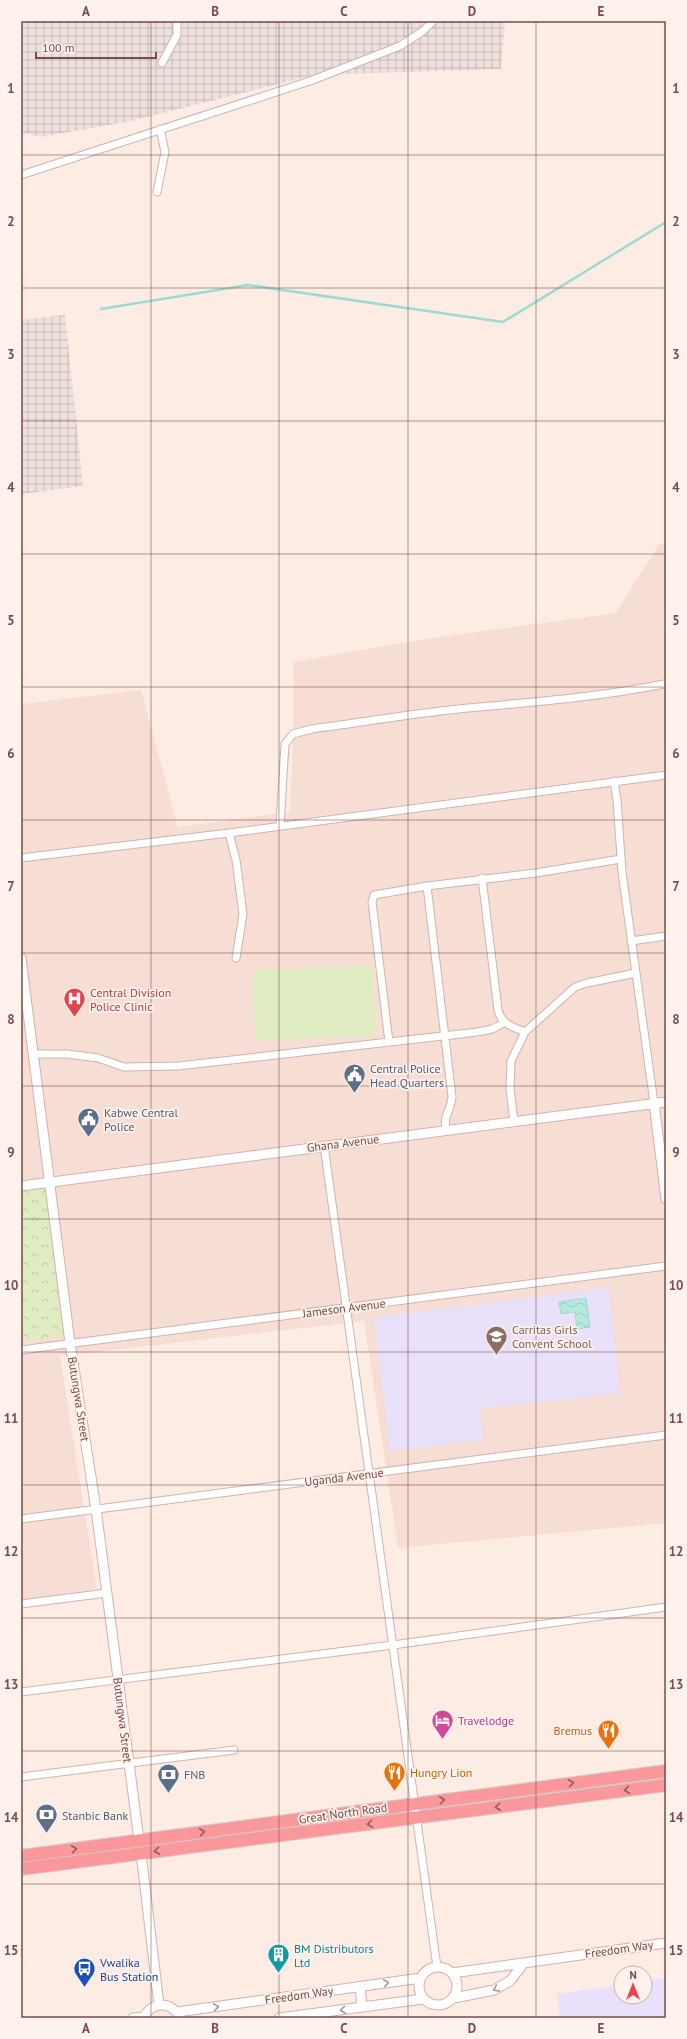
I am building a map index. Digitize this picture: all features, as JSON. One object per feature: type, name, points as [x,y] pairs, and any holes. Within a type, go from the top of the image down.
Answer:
[{"type":"highway","name":"Great North Road","points":[[23,1855],[666,1771]]},
{"type":"highway","name":"Great North Road","points":[[24,1869],[666,1785]]},
{"type":"highway","points":[[300,1819],[297,1826],[302,1833]]},
{"type":"highway","points":[[282,1821],[287,1827],[286,1832],[283,1835]]},
{"type":"highway","points":[[46,1853],[42,1855],[41,1860],[46,1866]]},
{"type":"highway","points":[[23,1855],[30,1861],[24,1869]]},
{"type":"main road","name":"Butungwa Street","points":[[21,958],[24,1014],[33,1054],[70,1343],[96,1509],[139,1840]]},
{"type":"main road","name":"Ghana Avenue","points":[[21,1186],[666,1102]]},
{"type":"main road","points":[[654,1103],[666,1199]]},
{"type":"main road","points":[[141,1854],[159,2005]]},
{"type":"main road","name":"Freedom Way","points":[[452,1973],[666,1943]]},
{"type":"main road","points":[[454,1998],[494,1990],[510,1981],[524,1962]]},
{"type":"main road","points":[[437,1967],[443,1967],[452,1973],[458,1982],[457,1993],[454,1998],[445,2005],[439,2006],[433,2005],[423,1999],[419,1989],[421,1978],[428,1970],[437,1967]]},
{"type":"main road","name":"Freedom Way","points":[[179,2015],[421,1978]]},
{"type":"main road","points":[[360,1987],[362,2008]]},
{"type":"main road","name":"Freedom Way","points":[[279,2018],[423,1999]]},
{"type":"main road","points":[[133,2018],[144,2017],[150,2009],[159,2005],[169,2006],[179,2015]]},
{"type":"street","points":[[162,63],[177,35],[177,21]]},
{"type":"street","points":[[21,174],[310,82],[400,46],[433,21]]},
{"type":"street","points":[[157,192],[164,152],[160,129]]},
{"type":"street","points":[[280,825],[285,744],[293,734],[328,727],[467,708],[548,702],[636,690],[664,684]]},
{"type":"street","points":[[21,858],[229,833],[280,825],[666,775]]},
{"type":"street","points":[[614,781],[631,941],[654,1103]]},
{"type":"street","points":[[229,833],[236,860],[243,914],[236,958]]},
{"type":"street","points":[[389,1042],[372,898],[378,893],[482,878],[536,873],[621,858]]},
{"type":"street","points":[[482,878],[498,1010],[500,1017],[504,1022],[525,1032]]},
{"type":"street","points":[[427,886],[452,1097],[452,1103],[444,1120],[446,1130]]},
{"type":"street","points":[[631,941],[666,936]]},
{"type":"street","points":[[514,1121],[510,1089],[511,1061],[525,1032],[575,987],[587,983],[636,973]]},
{"type":"street","points":[[33,1054],[68,1054],[98,1058],[124,1067],[178,1066],[490,1030],[498,1027],[504,1022]]},
{"type":"street","points":[[324,1146],[437,1967]]},
{"type":"street","name":"Jameson Avenue","points":[[21,1350],[666,1266]]},
{"type":"street","name":"Uganda Avenue","points":[[21,1519],[666,1435]]},
{"type":"street","points":[[21,1604],[107,1593]]},
{"type":"street","points":[[21,1692],[118,1681],[393,1645],[666,1607]]},
{"type":"street","points":[[21,1777],[129,1762],[234,1750]]},
{"type":"shaded area","points":[[21,21],[505,21],[501,69],[314,75],[131,121],[41,137],[21,132]]},
{"type":"shaded area","points":[[65,315],[83,486],[21,494],[21,320]]},
{"type":"shaded area","points":[[666,543],[666,1523],[398,1548],[364,1321],[60,1356],[98,1596],[21,1605],[21,704],[141,690],[178,827],[290,812],[293,740],[293,662],[426,639],[616,613],[659,544]]},
{"type":"shaded area","name":"Carritas Girls Convent School","points":[[608,1287],[620,1394],[479,1408],[483,1440],[390,1451],[374,1318]]},
{"type":"shaded area","points":[[666,1978],[666,2018],[560,2018],[557,1994],[613,1986],[613,2005],[653,2005],[653,1980]]},
{"type":"green space","points":[[373,966],[376,1036],[255,1040],[253,970]]},
{"type":"green space","points":[[45,1189],[65,1335],[21,1341],[21,1192]]},
{"type":"water","points":[[586,1298],[590,1327],[577,1329],[575,1312],[561,1314],[559,1302]]},
{"type":"waterway","points":[[101,309],[248,285],[503,322],[666,222]]},
{"type":"place","name":"Central Division Police Clinic","points":[[75,1018]]},
{"type":"place","name":"Central Police Head Quarters","points":[[355,1094]]},
{"type":"place","name":"Kabwe Central Police","points":[[88,1138]]},
{"type":"place","name":"Carritas Girls Convent School","points":[[497,1356]]},
{"type":"place","name":"Travelodge","points":[[442,1740]]},
{"type":"place","name":"Bremus","points":[[608,1750]]},
{"type":"place","name":"Hungry Lion","points":[[395,1792]]},
{"type":"place","name":"FNB","points":[[169,1794]]},
{"type":"place","name":"Stanbic Bank","points":[[47,1834]]},
{"type":"place","name":"BM Distributors Ltd","points":[[278,1974]]},
{"type":"place","name":"Vwalika Bus Station","points":[[85,1988]]}]
